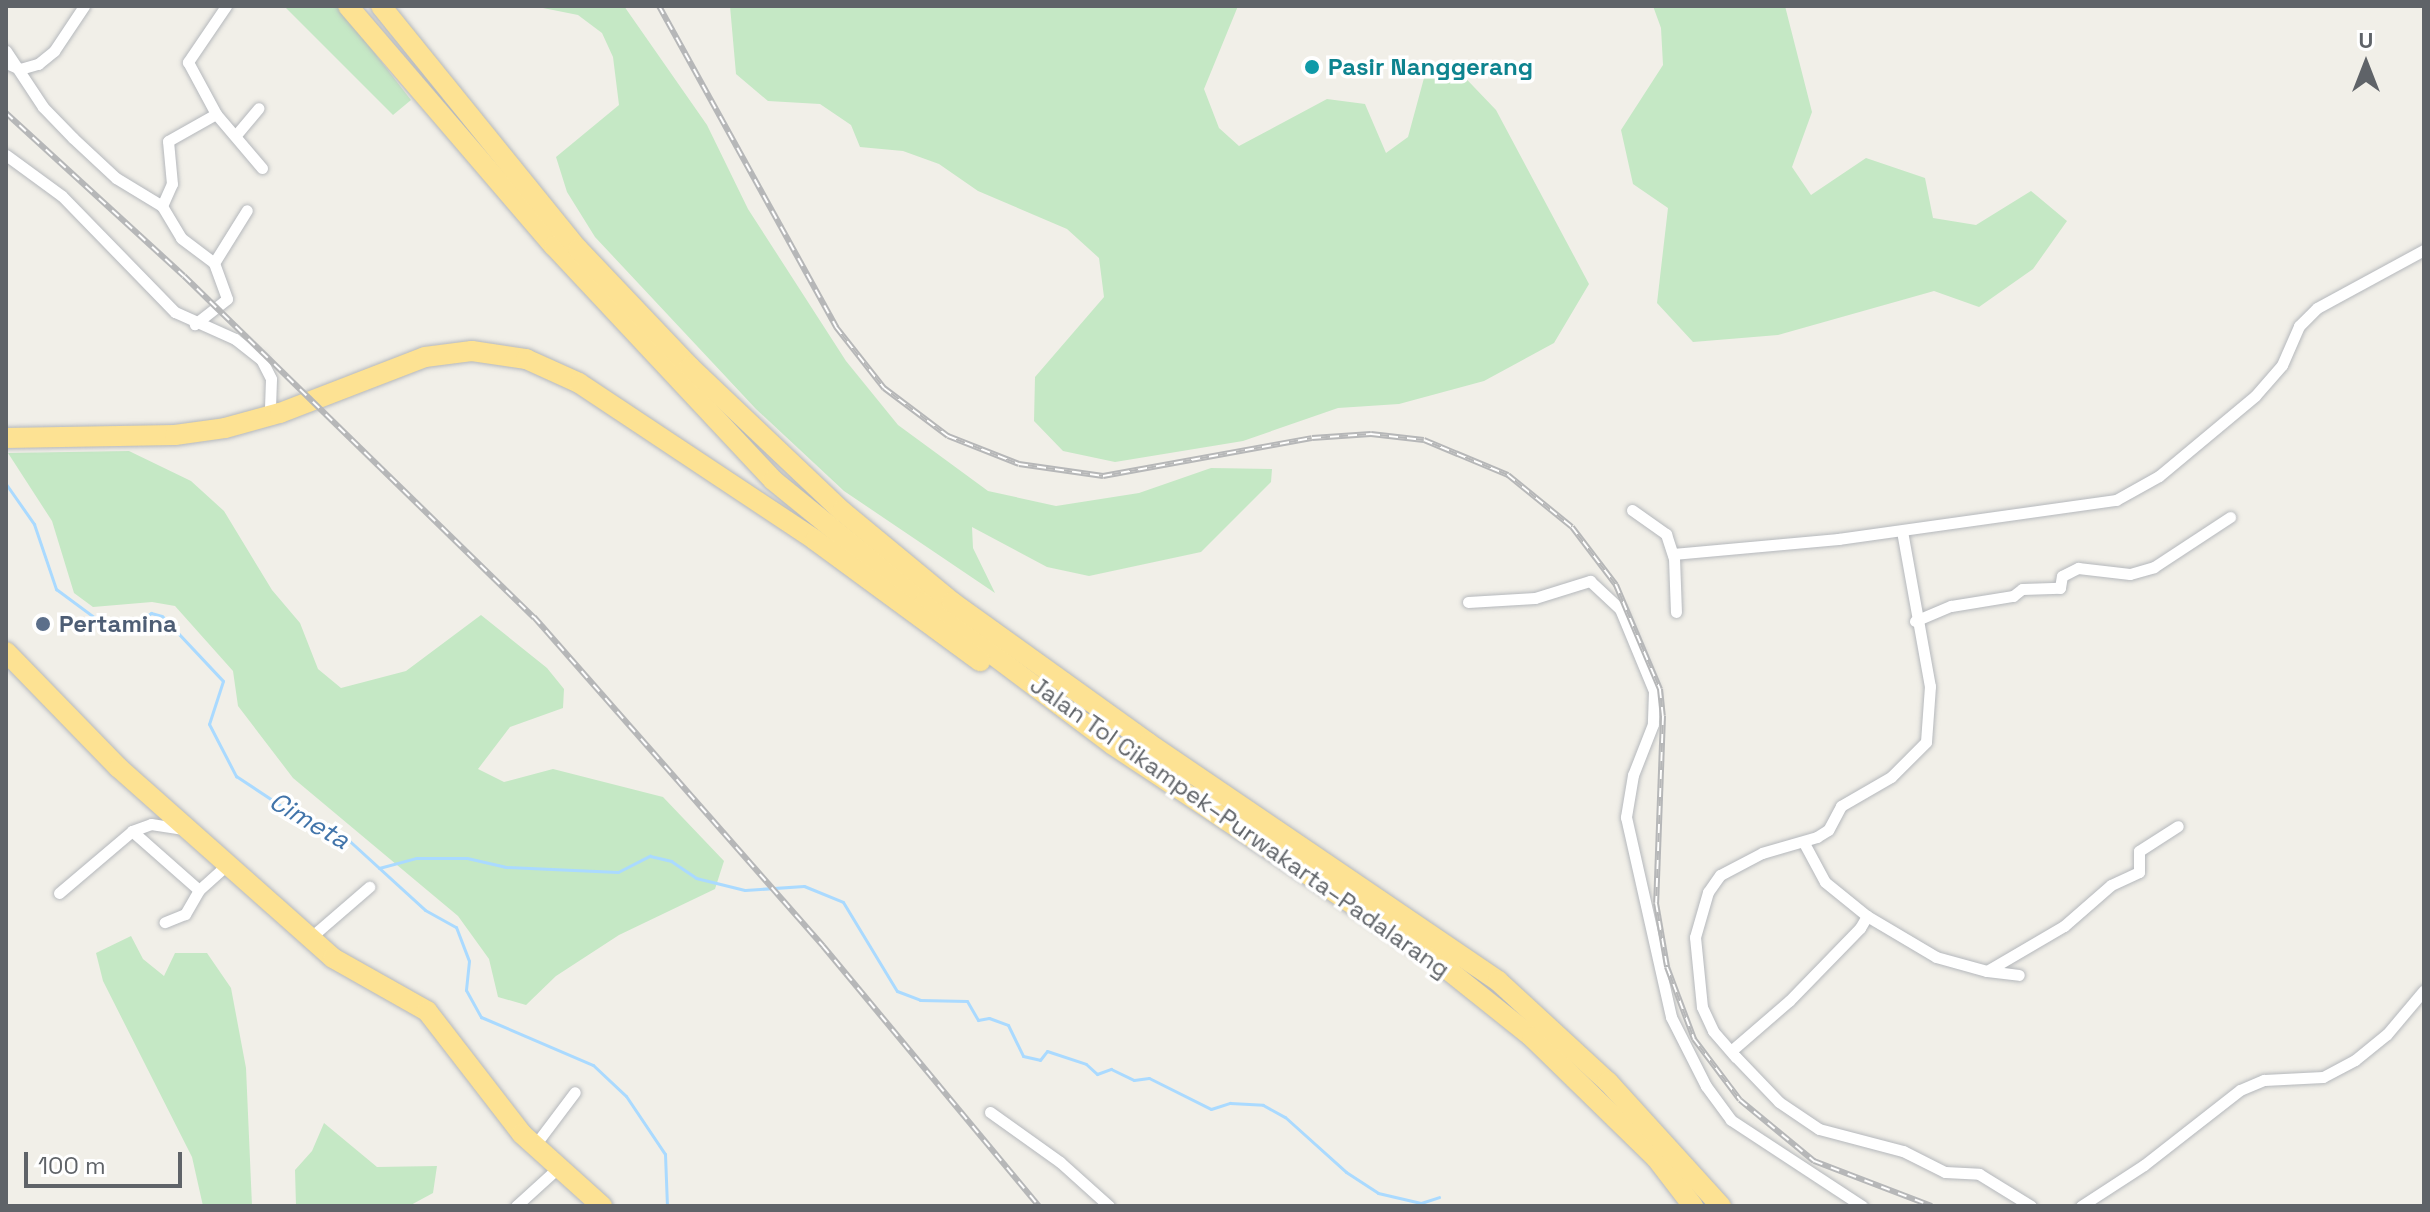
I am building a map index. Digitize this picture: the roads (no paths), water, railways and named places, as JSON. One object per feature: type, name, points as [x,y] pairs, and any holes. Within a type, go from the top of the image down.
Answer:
[{"type":"highway","name":"Jalan Tol Cikampek–Purwakarta–Padalarang","points":[[348,6],[554,246],[773,480],[924,603],[1113,745],[1445,967],[1532,1037],[1656,1158],[1693,1206]]},
{"type":"highway","name":"Jalan Tol Cikampek–Purwakarta–Padalarang","points":[[381,6],[578,249],[700,378],[842,511],[952,602],[1148,743],[1498,981],[1619,1093],[1721,1206]]},
{"type":"highway","points":[[6,438],[175,435],[270,416],[425,357],[472,351],[526,359],[579,383],[815,540],[982,663],[1042,691]]},
{"type":"highway","points":[[6,652],[80,731],[346,968],[402,993],[427,1011],[484,1089],[535,1145],[562,1165],[602,1206]]},
{"type":"street","points":[[6,63],[20,69],[38,64],[54,51],[84,6]]},
{"type":"street","points":[[226,6],[188,62],[216,114],[262,168]]},
{"type":"street","points":[[6,50],[20,69],[27,87],[73,138],[116,178],[162,206],[187,244],[214,263],[227,299],[195,324]]},
{"type":"street","points":[[236,135],[259,108]]},
{"type":"street","points":[[162,206],[172,184],[168,141],[216,114]]},
{"type":"street","points":[[6,155],[62,196],[145,284],[195,324],[235,339],[261,359],[271,379],[270,416]]},
{"type":"street","points":[[214,263],[247,210]]},
{"type":"street","points":[[1673,554],[1902,531],[2116,500],[2159,476],[2255,396],[2282,365],[2299,326],[2317,308],[2424,250]]},
{"type":"street","points":[[1632,510],[1666,534],[1673,554],[1676,612]]},
{"type":"street","points":[[1915,621],[1951,606],[2013,596],[2022,589],[2060,588],[2062,576],[2078,568],[2130,574],[2154,567],[2230,517]]},
{"type":"street","points":[[1902,531],[1915,621],[1930,686],[1926,742],[1891,777],[1841,806],[1828,830],[1804,843],[1762,853],[1727,870],[1708,892],[1698,919],[1694,956],[1702,1007],[1731,1051],[1779,1102],[1819,1129],[1903,1151],[1945,1172],[1979,1174],[2031,1206]]},
{"type":"street","points":[[1468,602],[1535,598],[1590,581],[1620,609],[1654,691],[1653,724],[1633,775],[1626,817],[1671,1017],[1706,1086],[1731,1120],[1862,1206]]},
{"type":"street","points":[[59,893],[132,831],[158,824],[188,830]]},
{"type":"street","points":[[1987,971],[2064,926],[2111,885],[2139,872],[2139,851],[2178,826]]},
{"type":"street","points":[[132,831],[199,890]]},
{"type":"street","points":[[1804,843],[1825,882],[1867,916],[1936,957],[1987,971],[2019,975]]},
{"type":"street","points":[[165,922],[185,914],[199,890],[229,863]]},
{"type":"street","points":[[311,937],[369,887]]},
{"type":"street","points":[[1731,1051],[1789,1001],[1860,928],[1867,916]]},
{"type":"street","points":[[2081,1206],[2156,1156],[2240,1090],[2264,1080],[2323,1077],[2355,1060],[2387,1034],[2424,990]]},
{"type":"street","points":[[535,1145],[575,1092]]},
{"type":"street","points":[[990,1112],[1060,1162],[1109,1206]]},
{"type":"street","points":[[516,1206],[562,1165]]},
{"type":"waterway","name":"Cimeta","points":[[6,484],[34,524],[56,589],[110,629],[131,626],[151,613],[162,616],[223,681],[209,724],[236,776],[322,833],[343,835],[425,910],[456,927],[469,961],[466,990],[481,1017],[593,1065],[626,1096],[665,1154],[667,1206]]},
{"type":"waterway","points":[[379,868],[416,858],[467,858],[505,867],[618,872],[650,856],[671,861],[696,878],[745,890],[804,886],[843,902],[897,991],[920,1000],[967,1001],[978,1020],[989,1018],[1008,1025],[1023,1056],[1040,1060],[1047,1051],[1086,1064],[1097,1074],[1111,1069],[1134,1080],[1149,1078],[1211,1109],[1230,1103],[1263,1105],[1285,1117],[1346,1172],[1378,1193],[1421,1203],[1439,1197]]},
{"type":"railway","points":[[659,6],[836,327],[884,388],[948,436],[1019,464],[1103,476],[1312,438],[1371,434],[1424,440],[1508,475],[1572,527],[1616,585],[1660,689],[1663,716],[1656,903],[1667,967],[1694,1039],[1740,1100],[1814,1161],[1932,1206]]},
{"type":"railway","points":[[6,113],[184,276],[534,617],[823,946],[1039,1206]]},
{"type":"place","name":"Pasir Nanggerang","points":[[1312,67]]},
{"type":"place","name":"Pertamina","points":[[43,624]]}]
